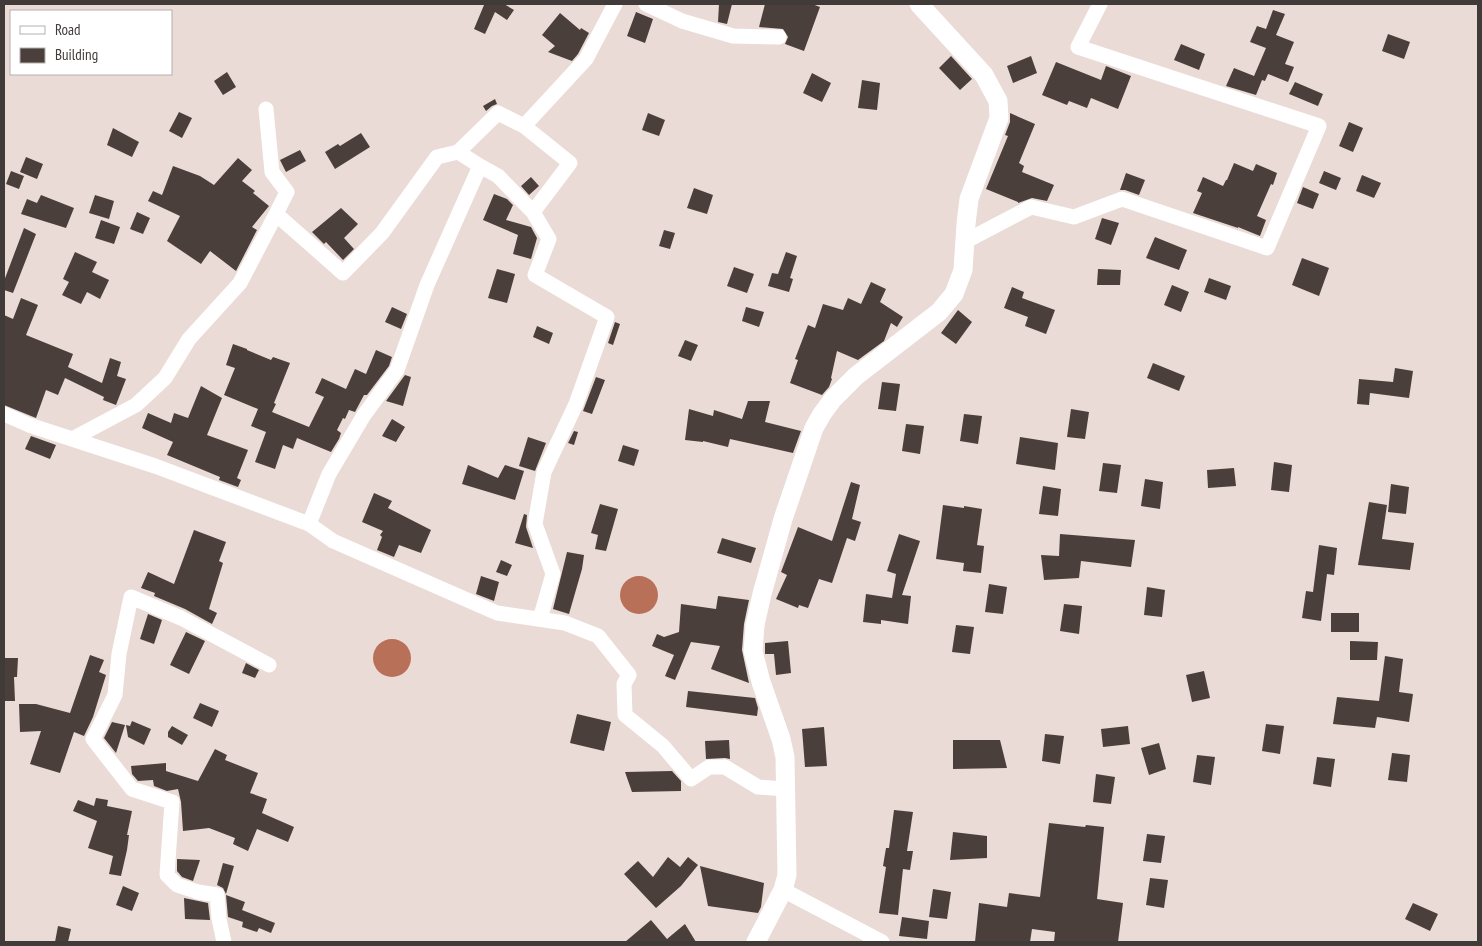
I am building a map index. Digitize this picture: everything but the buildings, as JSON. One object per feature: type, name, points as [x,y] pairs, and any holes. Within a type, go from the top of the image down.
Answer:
[{"type":"street","points":[[524,126],[586,59],[615,4]]},
{"type":"street","points":[[646,4],[682,21],[733,36],[778,37]]},
{"type":"street","points":[[756,942],[783,890],[787,875],[784,757],[781,739],[761,682],[753,651],[755,625],[783,518],[814,428],[833,399],[856,376],[938,312],[954,294],[963,270],[966,224],[970,199],[999,118],[998,101],[984,75],[919,4]]},
{"type":"street","points":[[966,241],[1031,207],[1074,216],[1122,199],[1267,248],[1318,126],[1078,47],[1100,4]]},
{"type":"street","points":[[72,439],[136,404],[166,378],[189,338],[240,283],[287,192],[272,172],[266,109]]},
{"type":"street","points":[[276,214],[342,273],[382,233],[438,157],[458,152],[498,113],[524,126],[570,163],[533,212]]},
{"type":"street","points":[[458,152],[498,176],[533,212],[549,239],[535,275],[607,317],[576,404],[544,472],[535,524],[553,574],[540,619]]},
{"type":"street","points":[[309,524],[330,474],[364,415],[397,370],[427,286],[480,166]]},
{"type":"street","points":[[4,414],[29,425],[156,466],[309,524],[333,541],[497,613],[565,623],[598,636],[629,675],[624,684],[625,715],[663,746],[691,779],[709,767],[725,767],[758,787],[785,789]]},
{"type":"street","points":[[224,942],[218,919],[218,895],[177,885],[167,875],[172,802],[132,789],[93,740],[116,695],[119,654],[130,597],[181,618],[269,665]]},
{"type":"street","points":[[783,890],[882,942]]},
{"type":"shaded area","points":[[639,576],[652,582],[658,595],[652,608],[639,614],[626,608],[620,595],[626,582]]},
{"type":"shaded area","points":[[392,639],[406,644],[411,658],[406,672],[392,677],[378,672],[373,658],[378,644]]}]
